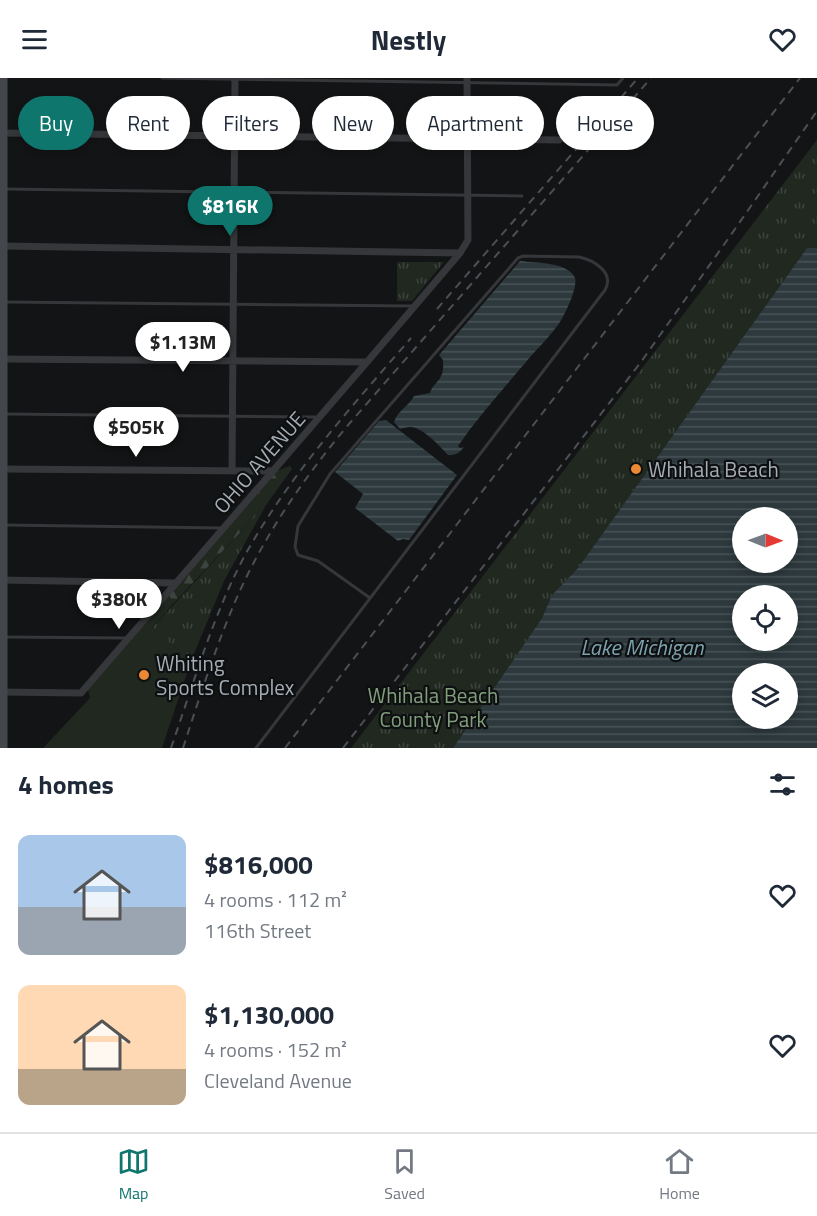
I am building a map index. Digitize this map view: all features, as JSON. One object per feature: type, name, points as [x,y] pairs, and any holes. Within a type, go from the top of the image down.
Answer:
[{"type":"street","points":[[2,747],[1,133],[3,78]]},
{"type":"street","points":[[234,79],[234,96]]},
{"type":"street","points":[[467,80],[467,96]]},
{"type":"street","points":[[1,133],[202,135]]},
{"type":"street","points":[[300,136],[406,138]]},
{"type":"street","points":[[232,471],[235,150]]},
{"type":"street","points":[[1,246],[460,253],[468,240],[467,150]]},
{"type":"street","name":"OHIO AVENUE","points":[[2,692],[81,693],[460,253]]},
{"type":"street","points":[[1,359],[367,362]]},
{"type":"street","points":[[1,469],[272,471]]},
{"type":"street","points":[[2,580],[175,583]]},
{"type":"lane","points":[[162,78],[467,80],[617,85],[623,78]]},
{"type":"lane","points":[[1,189],[522,196]]},
{"type":"lane","points":[[256,748],[605,290],[608,285],[607,274],[602,268],[579,257],[523,256],[518,258],[330,474],[298,526],[295,547],[298,555],[318,561],[370,598]]},
{"type":"lane","points":[[1,302],[416,306]]},
{"type":"lane","points":[[1,414],[320,417]]},
{"type":"lane","points":[[1,525],[224,528]]},
{"type":"lane","points":[[2,637],[128,638]]},
{"type":"green space","name":"Whihala Beach County Park","points":[[817,140],[817,248],[807,248],[578,568],[552,595],[542,618],[453,748],[351,748]]},
{"type":"green space","points":[[397,262],[444,262],[412,301],[397,301]]},
{"type":"green space","points":[[290,466],[292,469],[266,505],[172,605],[169,593],[276,471]]},
{"type":"green space","points":[[266,505],[224,581],[191,661],[152,628]]},
{"type":"green space","name":"Whiting Sports Complex","points":[[169,593],[172,605],[152,628],[191,661],[162,748],[43,748],[90,698],[88,690]]},
{"type":"water","name":"Lake Michigan","points":[[807,248],[817,248],[817,748],[453,748],[542,618],[552,595],[578,568]]},
{"type":"water","points":[[520,261],[551,264],[566,269],[575,278],[573,295],[564,316],[555,329],[493,400],[458,446],[464,447],[457,454],[448,455],[421,431],[411,427],[400,429],[394,422],[414,396],[430,393],[443,372],[443,360],[439,355]]},
{"type":"water","points":[[386,420],[457,475],[409,540],[398,541],[355,508],[363,494],[335,472],[379,421]]},
{"type":"railway","points":[[437,309],[638,78]]},
{"type":"railway","points":[[183,748],[218,644],[243,584],[269,535],[299,489],[349,424],[651,78]]},
{"type":"railway","points":[[285,748],[800,78]]},
{"type":"railway","points":[[343,748],[641,362],[817,111]]},
{"type":"railway","points":[[171,748],[215,620],[249,548],[305,465],[346,413],[411,338]]},
{"type":"place","name":"Whihala Beach","points":[[636,469]]},
{"type":"place","name":"Whiting Sports Complex","points":[[144,675]]}]
